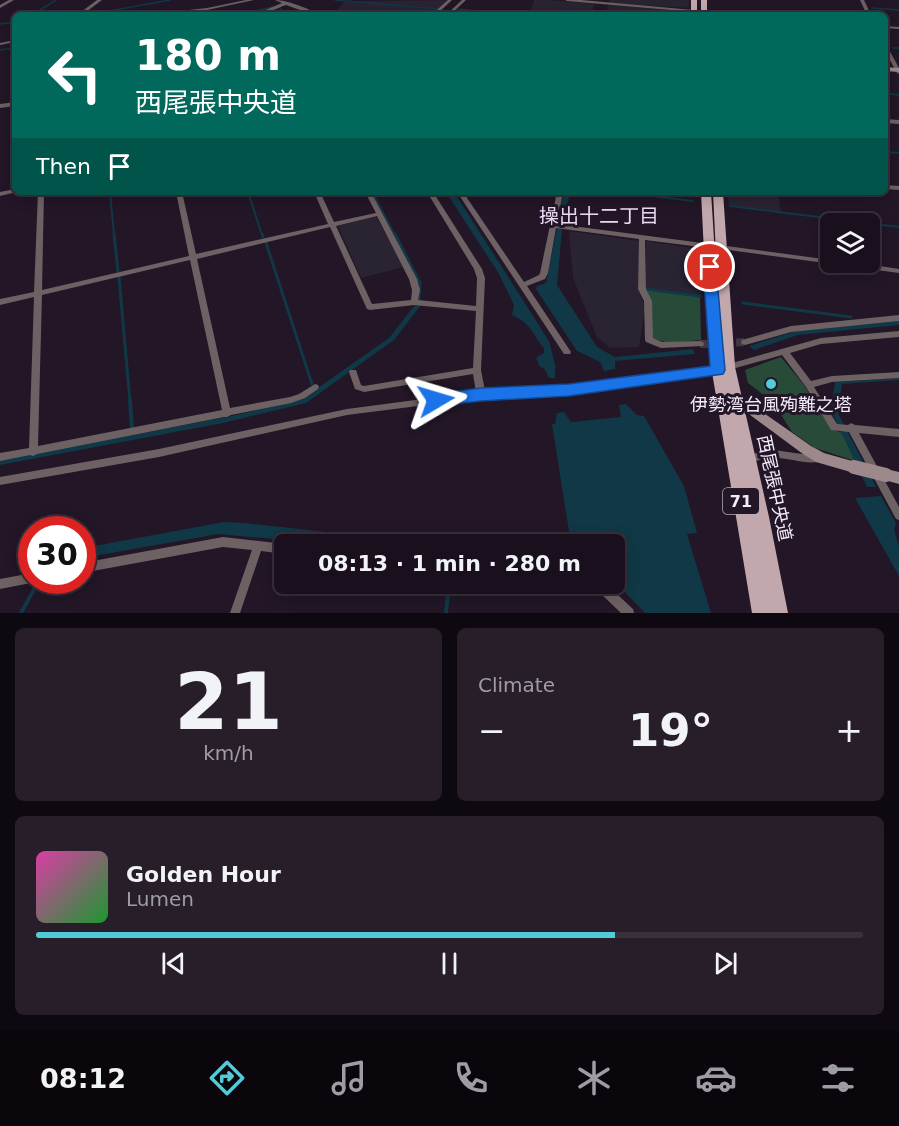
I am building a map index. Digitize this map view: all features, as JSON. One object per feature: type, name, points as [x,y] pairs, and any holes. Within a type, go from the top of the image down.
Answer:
[{"type":"main road","name":"西尾張中央道","points":[[706,195],[708,246],[723,368],[735,398],[779,613]]},
{"type":"main road","name":"西尾張中央道","points":[[718,195],[721,247],[722,388],[760,613]]},
{"type":"main road","points":[[722,388],[821,458],[892,476]]},
{"type":"street","points":[[0,7],[12,0]]},
{"type":"street","points":[[83,12],[100,0]]},
{"type":"street","points":[[180,12],[252,0]]},
{"type":"street","points":[[277,0],[310,12]]},
{"type":"street","points":[[436,12],[450,0]]},
{"type":"street","points":[[451,12],[464,0]]},
{"type":"street","points":[[567,0],[685,12]]},
{"type":"street","points":[[264,12],[286,3]]},
{"type":"street","points":[[888,52],[898,71]]},
{"type":"street","points":[[33,452],[41,195]]},
{"type":"street","points":[[180,195],[227,414]]},
{"type":"street","points":[[318,195],[370,307],[414,302],[480,309]]},
{"type":"street","points":[[370,195],[413,279],[416,290],[414,302]]},
{"type":"street","points":[[432,195],[478,269],[481,279],[477,370],[481,394]]},
{"type":"street","points":[[462,195],[567,352]]},
{"type":"street","points":[[522,285],[542,277],[555,226],[560,195]]},
{"type":"street","points":[[0,302],[379,214]]},
{"type":"street","points":[[555,226],[708,246]]},
{"type":"street","points":[[642,238],[642,289],[648,301],[648,340],[661,345],[700,344]]},
{"type":"street","points":[[721,247],[820,260]]},
{"type":"street","points":[[880,269],[899,272]]},
{"type":"street","points":[[745,342],[791,329],[899,318]]},
{"type":"street","points":[[0,481],[159,453],[347,412],[481,394],[569,390],[723,368],[821,340],[899,334]]},
{"type":"street","points":[[784,351],[809,385],[834,427],[899,432]]},
{"type":"street","points":[[353,372],[358,387],[364,390],[477,370]]},
{"type":"street","points":[[809,385],[832,379],[899,375]]},
{"type":"street","points":[[0,457],[291,400],[315,387]]},
{"type":"street","points":[[851,427],[899,516]]},
{"type":"street","points":[[749,460],[761,454],[772,453],[813,459],[821,458]]},
{"type":"street","points":[[96,565],[223,542],[274,548]]},
{"type":"street","points":[[235,613],[258,546]]},
{"type":"street","points":[[0,584],[18,581]]},
{"type":"street","points":[[609,594],[629,613]]},
{"type":"shaded area","points":[[346,0],[449,0],[435,12],[336,12]]},
{"type":"shaded area","points":[[534,0],[594,4],[593,12],[530,12]]},
{"type":"shaded area","points":[[609,0],[689,0],[689,8],[609,3]]},
{"type":"shaded area","points":[[608,4],[689,12],[607,12]]},
{"type":"shaded area","points":[[727,195],[778,195],[781,213],[729,206]]},
{"type":"shaded area","points":[[376,216],[404,267],[361,278],[338,226]]},
{"type":"shaded area","points":[[569,231],[640,241],[638,287],[645,308],[639,347],[610,348],[597,337],[573,278]]},
{"type":"shaded area","points":[[646,241],[699,249],[701,295],[646,288]]},
{"type":"green space","points":[[646,289],[700,296],[701,340],[669,343],[654,339],[651,334]]},
{"type":"green space","points":[[781,357],[804,385],[831,429],[843,433],[855,461],[815,448],[792,432],[773,402],[748,383],[745,370]]},
{"type":"water","points":[[448,195],[456,195],[549,341],[556,368],[555,378],[549,378],[536,358],[544,353],[544,348],[528,326],[512,315],[514,305],[499,274]]},
{"type":"water","points":[[563,195],[569,195],[562,230],[557,285],[597,347],[615,357],[693,349],[695,354],[615,361],[615,369],[604,371],[600,362],[577,351],[536,289],[537,286],[546,283]]},
{"type":"water","points":[[415,305],[421,305],[394,340],[306,403],[223,423],[0,465],[0,460],[227,417],[295,401],[305,397],[389,338]]},
{"type":"water","points":[[899,321],[899,325],[798,335],[754,350],[749,346],[796,331]]},
{"type":"water","points":[[899,378],[899,380],[842,384],[838,413],[876,487],[867,487],[831,411],[835,382]]},
{"type":"water","points":[[626,404],[637,415],[644,416],[684,486],[697,533],[687,534],[711,613],[645,613],[625,592],[625,534],[569,534],[552,424],[555,424],[557,413],[564,412],[571,422],[621,417],[619,405]]},
{"type":"water","points":[[881,496],[896,523],[894,529],[899,547],[899,576],[855,498]]},
{"type":"water","points":[[224,522],[344,534],[274,534],[274,539],[218,534],[96,556],[96,546]]},
{"type":"waterway","points":[[37,12],[56,0]]},
{"type":"waterway","points":[[104,12],[170,0]]},
{"type":"waterway","points":[[335,0],[438,9]]},
{"type":"waterway","points":[[251,12],[272,7]]},
{"type":"waterway","points":[[280,8],[282,12]]},
{"type":"waterway","points":[[872,8],[899,10]]},
{"type":"waterway","points":[[458,9],[490,12]]},
{"type":"waterway","points":[[0,24],[12,22]]},
{"type":"waterway","points":[[0,50],[12,48]]},
{"type":"waterway","points":[[893,48],[899,48]]},
{"type":"waterway","points":[[888,93],[899,95]]},
{"type":"waterway","points":[[888,152],[899,153]]},
{"type":"waterway","points":[[110,195],[114,235]]},
{"type":"waterway","points":[[249,195],[262,235]]},
{"type":"waterway","points":[[374,195],[395,235]]},
{"type":"waterway","points":[[643,195],[693,201]]},
{"type":"waterway","points":[[730,206],[899,227]]},
{"type":"waterway","points":[[114,234],[118,271]]},
{"type":"waterway","points":[[395,234],[420,283],[419,300]]},
{"type":"waterway","points":[[266,243],[312,384]]},
{"type":"waterway","points":[[119,277],[130,402]]},
{"type":"waterway","points":[[646,289],[700,296]]},
{"type":"waterway","points":[[743,303],[851,317]]},
{"type":"waterway","points":[[130,400],[132,429]]},
{"type":"waterway","points":[[21,613],[31,594]]},
{"type":"waterway","points":[[446,613],[448,594]]},
{"type":"tunnel","points":[[700,344],[745,342]]},
{"type":"place","name":"伊勢湾台風殉難之塔","points":[[771,384]]},
{"type":"district","name":"操出十二丁目","points":[[599,216]]},
{"type":"route","points":[[436,400],[481,394],[569,390],[718,370],[710,267]]}]
